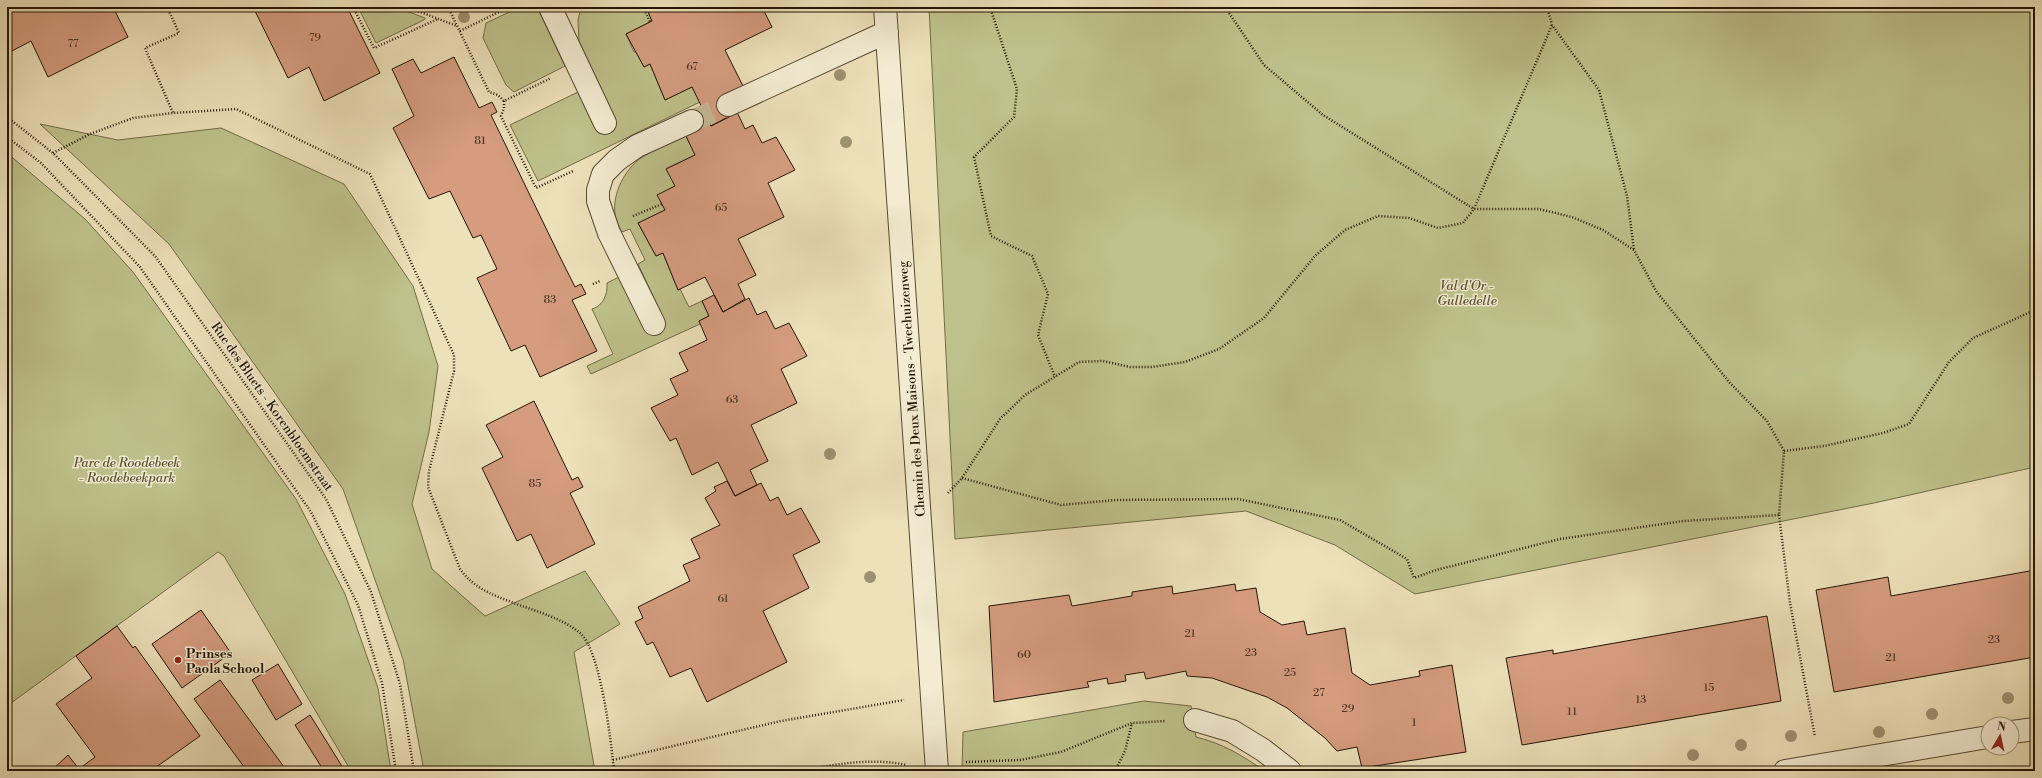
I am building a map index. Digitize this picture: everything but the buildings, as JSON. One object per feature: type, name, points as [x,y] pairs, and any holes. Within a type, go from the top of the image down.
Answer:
[{"type":"street","points":[[550,7],[605,123]]},
{"type":"street","name":"Chemin des Deux Maisons - Tweehuizenweg","points":[[885,7],[936,771]]},
{"type":"street","points":[[728,105],[887,32]]},
{"type":"street","points":[[654,324],[603,218],[597,195],[603,174],[617,160],[637,146],[692,122]]},
{"type":"street","points":[[1195,720],[1232,731],[1264,750],[1290,771]]},
{"type":"street","points":[[2020,731],[2035,729]]},
{"type":"street","points":[[1785,771],[1980,737]]},
{"type":"path","points":[[167,7],[179,33],[145,48],[173,113]]},
{"type":"path","points":[[353,7],[374,48],[438,18]]},
{"type":"path","points":[[407,7],[457,26]]},
{"type":"path","points":[[448,7],[489,92],[498,95],[504,102],[504,108],[501,116],[536,188],[581,169],[603,174]]},
{"type":"path","points":[[460,31],[509,7]]},
{"type":"path","points":[[643,7],[650,22]]},
{"type":"path","points":[[990,7],[1017,89],[1014,117],[974,158],[991,236],[1032,256],[1048,294],[1038,335],[1055,377]]},
{"type":"path","points":[[1225,7],[1264,64],[1323,115],[1474,209],[1539,209],[1572,217],[1603,230],[1634,250]]},
{"type":"path","points":[[1547,7],[1552,25],[1599,90],[1627,196],[1634,250],[1656,291],[1729,382],[1767,421],[1784,451],[1779,516],[1790,603],[1813,719],[1819,765]]},
{"type":"path","points":[[944,496],[962,478],[1000,419],[1025,395],[1079,362],[1104,361],[1130,367],[1152,367],[1185,362],[1219,349],[1264,318],[1315,256],[1345,230],[1378,216],[1410,218],[1438,228],[1463,223],[1474,209],[1552,25]]},
{"type":"path","points":[[504,102],[577,64]]},
{"type":"path","points":[[53,153],[90,134],[133,118],[173,113],[236,109],[370,174],[454,355],[454,371],[429,471],[428,487],[460,569],[468,579],[481,590],[559,621],[581,633],[593,656],[599,678],[614,771]]},
{"type":"path","name":"Rue des Bluets - Korenbloemstraat","points":[[7,117],[53,153],[155,256],[326,499],[371,592],[400,684],[414,771]]},
{"type":"path","points":[[7,138],[41,163],[140,267],[311,512],[358,605],[382,683],[396,771]]},
{"type":"path","points":[[1784,451],[1824,446],[1883,433],[1909,424],[1949,362],[1973,338],[2035,310]]},
{"type":"path","points":[[962,478],[1061,505],[1116,500],[1238,499],[1340,520],[1407,559],[1414,578],[1436,570],[1560,539],[1683,521],[1779,516]]},
{"type":"path","points":[[613,760],[781,721],[908,700]]},
{"type":"path","points":[[962,762],[1020,760],[1061,752],[1132,723],[1195,720]]},
{"type":"path","points":[[1115,771],[1126,751],[1132,723]]},
{"type":"path","points":[[797,771],[850,762],[890,761],[911,766]]},
{"type":"green space","points":[[358,7],[396,7],[425,18],[424,20],[376,43]]},
{"type":"green space","points":[[520,7],[537,7],[565,66],[514,92],[506,85],[483,38],[486,23]]},
{"type":"green space","points":[[581,7],[646,7],[652,21],[626,34],[634,52],[636,52],[644,67],[650,64],[665,100],[692,87],[700,102],[538,181],[510,125],[578,92],[595,128],[615,118],[579,41],[578,20]]},
{"type":"green space","name":"Val d'Or - Gulledelle","points":[[929,7],[2035,7],[2035,467],[1874,503],[1415,594],[1335,545],[1246,511],[955,539]]},
{"type":"green space","points":[[40,124],[118,140],[221,128],[344,184],[413,286],[438,366],[429,432],[412,504],[432,569],[485,616],[585,571],[620,624],[574,652],[595,771],[424,771],[403,659],[343,489],[169,244]]},
{"type":"green space","points":[[686,136],[695,155],[667,168],[675,186],[658,195],[665,210],[638,223],[656,256],[663,253],[678,290],[680,289],[689,307],[702,301],[709,316],[699,321],[700,324],[591,374],[587,366],[613,354],[592,309],[599,305],[604,299],[607,291],[607,283],[619,277],[644,329],[664,319],[638,264],[645,260],[630,229],[622,232],[615,214],[615,206],[621,183],[625,175],[635,163],[652,152]]},
{"type":"green space","name":"Parc de Roodebeek - Roodebeekpark","points":[[7,153],[85,219],[133,272],[296,499],[345,594],[378,688],[391,771],[351,771],[224,556],[218,552],[7,706]]},
{"type":"green space","points":[[1144,701],[1191,706],[1196,737],[1215,743],[1232,751],[1265,771],[962,771],[963,732]]},
{"type":"tunnel","points":[[692,121],[728,105]]},
{"type":"place","name":"Prinses Paola School","points":[[178,660]]}]
